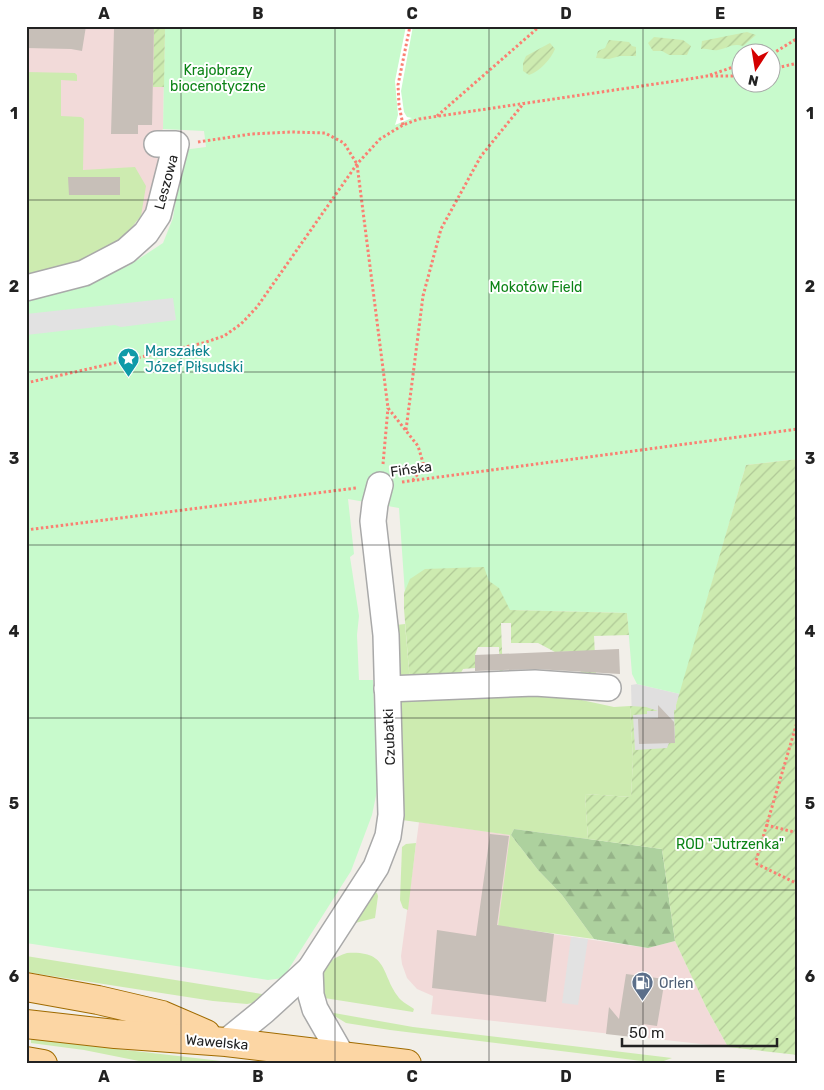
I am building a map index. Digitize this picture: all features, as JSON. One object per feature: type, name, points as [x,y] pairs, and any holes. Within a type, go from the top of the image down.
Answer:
[{"type":"main road","points":[[26,987],[98,1000],[162,1015],[226,1042]]},
{"type":"main road","name":"Wawelska","points":[[26,1024],[115,1034],[226,1042],[407,1064]]},
{"type":"main road","points":[[26,1061],[43,1064]]},
{"type":"street","name":"Leszowa","points":[[26,288],[84,273],[126,251],[146,232],[158,215],[167,144]]},
{"type":"street","name":"Czubatki","points":[[226,1042],[264,1011],[310,969],[376,867],[388,836],[391,815],[386,635],[373,521],[374,504],[380,485]]},
{"type":"street","points":[[388,689],[535,684],[608,688]]},
{"type":"street","points":[[310,969],[311,996],[315,1009],[342,1056]]},
{"type":"path","points":[[403,124],[398,84],[410,26]]},
{"type":"path","points":[[437,116],[540,26]]},
{"type":"path","points":[[782,48],[798,38]]},
{"type":"path","points":[[782,67],[798,63]]},
{"type":"path","points":[[707,76],[732,67]]},
{"type":"path","points":[[26,383],[203,343],[224,336],[241,324],[257,307],[357,164],[380,139],[403,124],[437,116],[707,76],[732,76]]},
{"type":"path","points":[[406,431],[423,296],[441,229],[481,156],[524,103]]},
{"type":"path","points":[[205,141],[251,134],[325,132],[344,143],[357,164],[388,408],[380,485]]},
{"type":"path","points":[[125,360],[129,378]]},
{"type":"path","points":[[388,408],[418,446],[424,466],[413,480]]},
{"type":"path","name":"Fińska","points":[[26,530],[798,429]]},
{"type":"path","points":[[798,719],[766,825],[757,864],[798,884]]},
{"type":"path","points":[[766,825],[798,833]]},
{"type":"shaded area","points":[[26,26],[165,26],[163,129],[158,134],[159,156],[151,203],[134,224],[26,275]]},
{"type":"shaded area","points":[[173,298],[176,320],[26,335],[26,314]]},
{"type":"shaded area","points":[[637,684],[680,694],[676,705],[679,797],[633,759],[631,685]]},
{"type":"shaded area","points":[[419,822],[511,835],[498,926],[648,948],[675,941],[707,1009],[728,1047],[431,1014],[433,996],[417,989],[407,978],[401,956]]},
{"type":"shaded area","points":[[571,937],[588,939],[578,1005],[562,1003]]},
{"type":"green space","points":[[154,26],[165,26],[164,87],[153,87]]},
{"type":"green space","name":"Mokotów Field","points":[[165,26],[798,26],[798,459],[746,465],[680,694],[637,684],[632,674],[627,613],[510,610],[405,594],[399,508],[348,499],[354,554],[350,557],[359,616],[357,635],[359,680],[373,680],[377,791],[372,815],[351,871],[283,978],[268,980],[26,943],[26,299],[76,288],[128,266],[163,243],[173,218],[183,150],[206,147],[204,131],[163,129]]},
{"type":"green space","points":[[747,32],[756,35],[748,42],[732,42],[732,45],[716,50],[701,49],[702,41]]},
{"type":"green space","points":[[654,37],[683,40],[691,46],[687,55],[669,55],[662,51],[653,51],[648,43]]},
{"type":"green space","points":[[609,40],[629,42],[632,46],[636,47],[636,56],[620,56],[609,59],[596,58],[598,51],[605,48]]},
{"type":"green space","points":[[550,43],[555,49],[545,64],[529,75],[523,71],[523,63],[526,56]]},
{"type":"green space","points":[[26,72],[75,73],[77,81],[61,80],[61,116],[81,117],[84,119],[83,170],[135,167],[146,186],[141,216],[122,239],[70,268],[26,278]]},
{"type":"green space","name":"ROD \"Jutrzenka\"","points":[[798,459],[798,1055],[728,1047],[707,1009],[675,941],[662,849],[588,839],[585,794],[631,797],[633,759],[630,706],[646,707],[658,711],[647,711],[647,714],[633,715],[635,750],[667,748],[669,743],[675,743],[674,710],[676,710],[746,465]]},
{"type":"green space","points":[[484,567],[489,581],[499,588],[510,610],[627,613],[629,635],[594,636],[596,675],[581,675],[579,651],[555,652],[538,643],[511,643],[511,623],[501,623],[503,678],[500,679],[499,647],[478,647],[475,655],[475,668],[463,669],[451,681],[410,683],[404,593],[410,579],[425,569]]},
{"type":"green space","points":[[405,624],[410,683],[463,669],[456,682],[398,685],[396,625]]},
{"type":"green space","points":[[549,693],[614,707],[630,706],[633,759],[631,797],[585,794],[588,839],[514,829],[511,835],[538,870],[562,895],[594,939],[498,926],[510,835],[402,820],[400,702],[403,697]]},
{"type":"green space","points":[[514,829],[662,849],[675,941],[648,948],[594,939],[562,895],[538,870],[511,835]]},
{"type":"green space","points":[[416,843],[408,910],[403,908],[400,900],[402,847],[406,844]]},
{"type":"green space","points":[[374,891],[378,896],[375,918],[355,923]]},
{"type":"green space","points":[[347,953],[361,953],[378,960],[394,991],[401,1000],[414,1009],[413,1012],[318,997],[322,975],[328,964]]},
{"type":"green space","points":[[26,956],[268,995],[258,1002],[247,1004],[213,1001],[26,972]]},
{"type":"green space","points":[[334,1013],[413,1027],[672,1058],[658,1063],[390,1030],[346,1023],[333,1015]]},
{"type":"green space","points":[[31,1039],[247,1064],[154,1064],[84,1050],[31,1043]]},
{"type":"pier","points":[[406,26],[413,26],[401,91],[404,112],[407,117],[412,118],[395,125],[398,115],[395,81]]},
{"type":"building","points":[[26,26],[86,26],[82,51],[26,48]]},
{"type":"building","points":[[121,26],[154,26],[152,125],[138,125],[138,134],[111,134],[114,29],[121,28]]},
{"type":"building","points":[[68,177],[120,177],[120,195],[69,195]]},
{"type":"building","points":[[619,649],[620,674],[536,669],[475,671],[475,655]]},
{"type":"building","points":[[658,705],[674,722],[675,743],[639,744],[638,719],[658,718]]},
{"type":"building","points":[[490,834],[509,836],[497,925],[554,934],[546,1002],[432,988],[437,930],[476,936]]},
{"type":"building","points":[[626,974],[665,979],[657,1026],[643,1024],[641,1038],[606,1034],[609,1007],[619,1019]]},
{"type":"place","name":"Marszałek Józef Piłsudski","points":[[129,378]]},
{"type":"place","name":"Orlen","points":[[643,1002]]},
{"type":"park label","name":"Krajobrazy biocenotyczne","points":[[218,78]]}]
